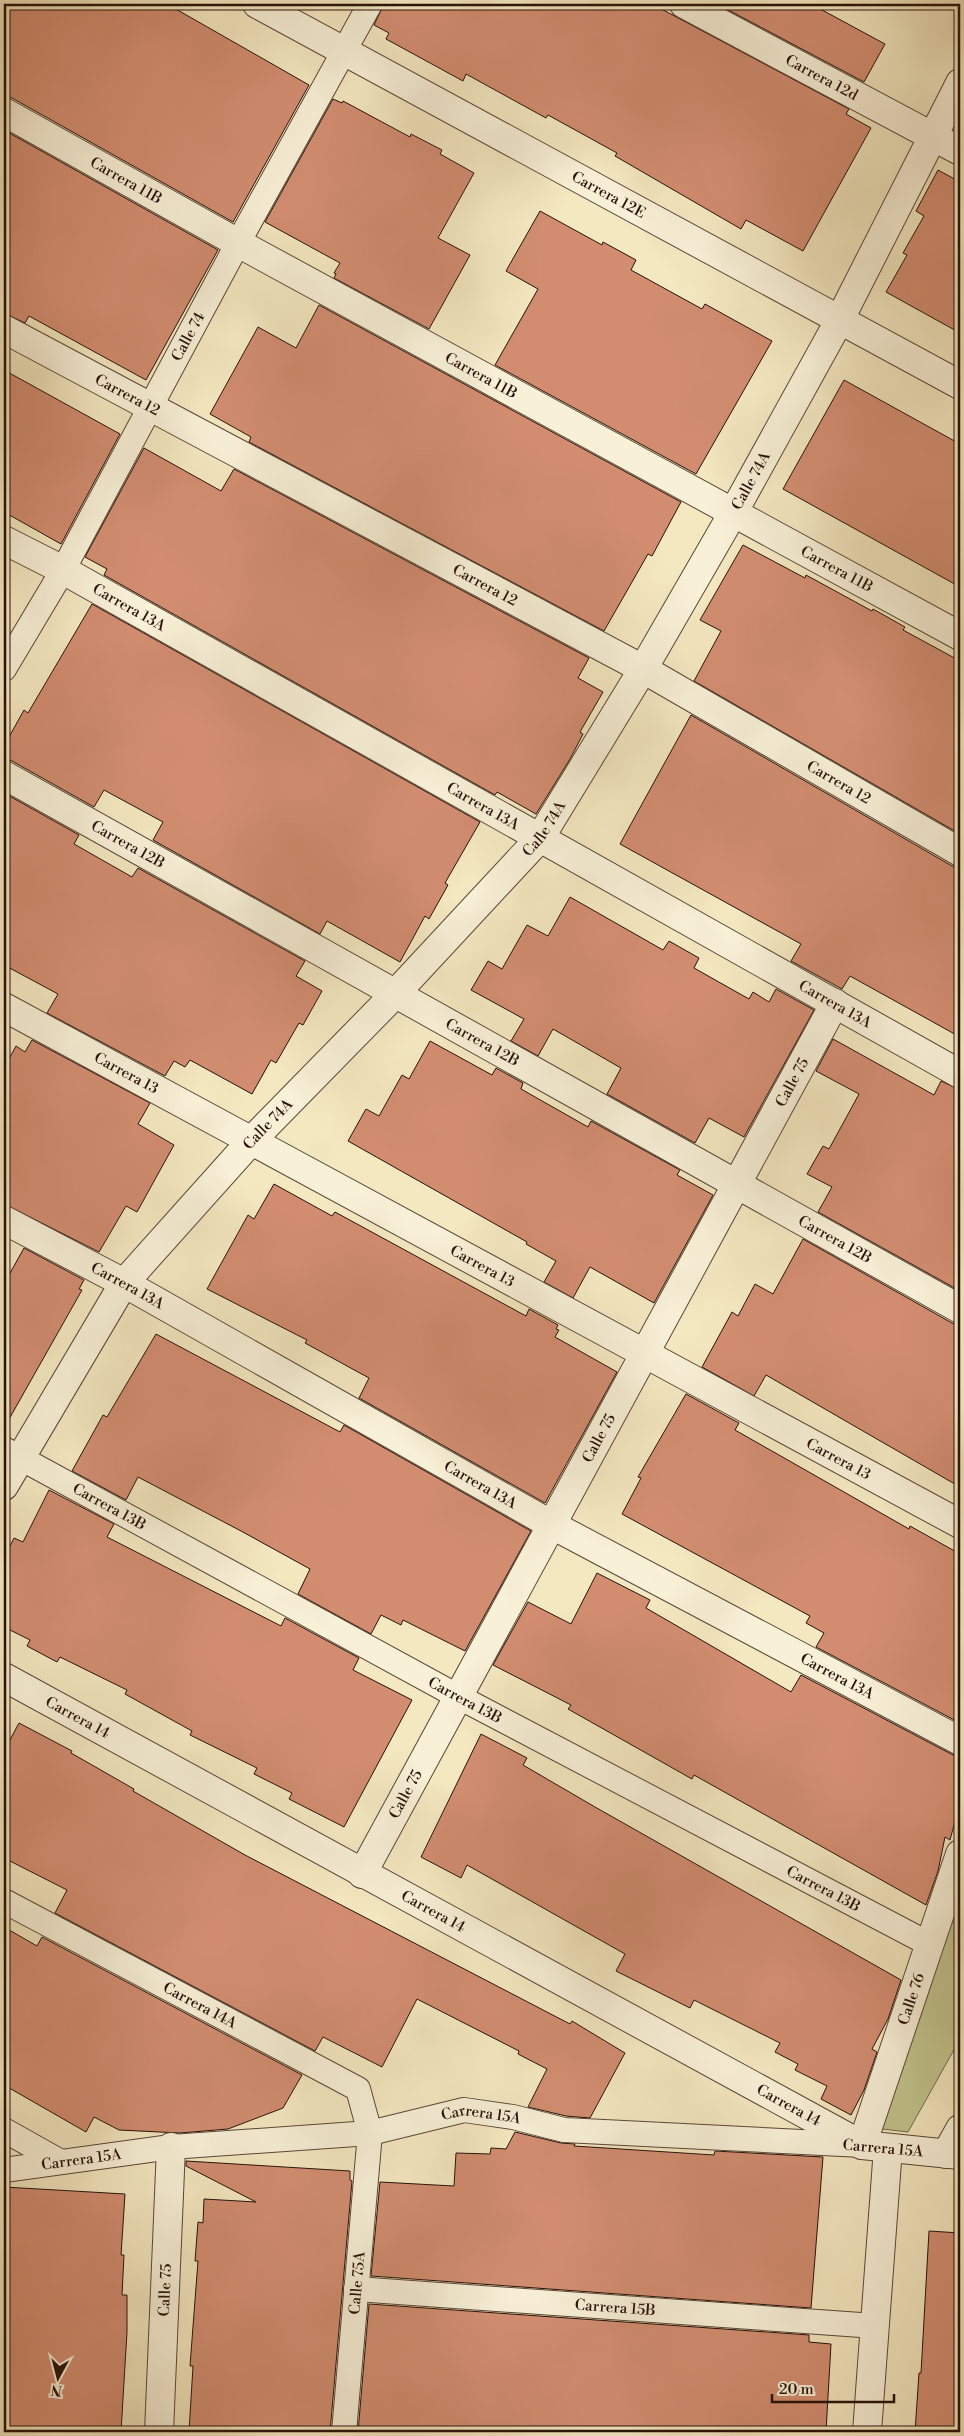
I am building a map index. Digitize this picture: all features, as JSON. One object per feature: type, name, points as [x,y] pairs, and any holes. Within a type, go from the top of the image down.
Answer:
[{"type":"street","name":"Carrera 12E","points":[[257,4],[960,385]]},
{"type":"street","name":"Carrera 12d","points":[[684,4],[960,151]]},
{"type":"street","name":"Calle 74A","points":[[4,1486],[12,1453],[124,1283],[252,1140],[395,994],[540,838],[643,669],[733,513],[839,320],[960,83]]},
{"type":"street","name":"Carrera 11B","points":[[4,112],[238,243],[960,636]]},
{"type":"street","name":"Carrera 12","points":[[4,329],[643,669],[960,852]]},
{"type":"street","name":"Carrera 13A","points":[[4,540],[63,570],[960,1074]]},
{"type":"street","name":"Carrera 12B","points":[[4,774],[960,1309]]},
{"type":"street","name":"Calle 75","points":[[362,1874],[836,1003]]},
{"type":"street","name":"Carrera 13","points":[[4,1007],[252,1140],[644,1355],[960,1524]]},
{"type":"street","name":"Carrera 13A","points":[[4,1220],[124,1283],[552,1525],[960,1741]]},
{"type":"street","name":"Carrera 14","points":[[4,1677],[362,1874],[875,2147]]},
{"type":"street","name":"Calle 76","points":[[867,2432],[875,2326],[875,2147],[930,1944],[960,1854]]},
{"type":"street","points":[[953,2155],[960,2129]]},
{"type":"street","name":"Carrera 15A","points":[[875,2147],[953,2155]]},
{"type":"street","name":"Calle 75","points":[[159,2432],[171,2148]]},
{"type":"lane","name":"Calle 74","points":[[4,669],[63,570],[238,243],[370,4]]},
{"type":"lane","name":"Carrera 13B","points":[[12,1453],[458,1697],[930,1944]]},
{"type":"lane","name":"Carrera 14A","points":[[4,1901],[358,2089],[370,2133]]},
{"type":"lane","name":"Carrera 15A","points":[[4,2170],[171,2148],[370,2133],[464,2110],[513,2117],[564,2130],[875,2147]]},
{"type":"lane","points":[[4,2130],[61,2162]]},
{"type":"lane","name":"Calle 75A","points":[[344,2432],[370,2133]]},
{"type":"lane","name":"Carrera 15B","points":[[356,2289],[875,2326]]},
{"type":"green space","points":[[960,1877],[960,2039],[908,2132],[874,2128]]},
{"type":"building","points":[[4,4],[167,4],[309,85],[233,222],[12,98],[4,96]]},
{"type":"building","points":[[384,4],[652,4],[849,109],[846,114],[871,128],[803,251],[746,220],[741,229],[615,156],[617,153],[548,115],[546,118],[466,74],[463,81],[386,39],[389,33],[374,25]]},
{"type":"building","points":[[717,4],[811,4],[885,44],[864,82]]},
{"type":"building","points":[[333,99],[342,103],[343,101],[410,137],[411,134],[442,150],[440,154],[474,173],[438,238],[470,255],[429,329],[334,278],[336,274],[334,273],[340,263],[265,222]]},
{"type":"building","points":[[4,130],[218,250],[146,380],[29,316],[25,323],[4,313]]},
{"type":"building","points":[[938,170],[960,182],[960,333],[886,292],[907,255],[903,253],[924,216],[916,211]]},
{"type":"building","points":[[540,211],[602,245],[603,242],[636,260],[631,270],[702,309],[705,304],[772,341],[696,474],[495,365],[538,289],[506,271]]},
{"type":"building","points":[[319,305],[681,502],[652,556],[648,554],[604,631],[249,442],[251,437],[210,414],[258,327],[296,348]]},
{"type":"building","points":[[4,370],[120,434],[61,544],[4,512]]},
{"type":"building","points":[[844,380],[960,444],[960,587],[783,489]]},
{"type":"building","points":[[144,448],[221,491],[234,469],[589,658],[578,678],[603,692],[580,732],[583,734],[570,759],[536,814],[497,792],[495,795],[104,575],[107,569],[85,557]]},
{"type":"building","points":[[743,545],[805,578],[806,575],[872,611],[873,609],[905,627],[903,630],[960,661],[960,834],[694,681],[721,631],[700,620]]},
{"type":"building","points":[[92,604],[480,822],[445,883],[448,885],[429,919],[425,916],[400,962],[327,921],[320,934],[153,840],[163,822],[104,790],[94,807],[12,761],[4,759],[4,746],[24,710],[28,713]]},
{"type":"building","points":[[691,715],[952,866],[960,868],[960,1037],[850,976],[842,989],[791,961],[801,944],[620,844]]},
{"type":"building","points":[[4,793],[79,835],[74,844],[132,877],[138,868],[305,961],[296,976],[322,991],[303,1025],[299,1023],[276,1063],[271,1060],[252,1094],[190,1060],[185,1067],[174,1061],[165,1076],[47,1013],[58,994],[4,965]]},
{"type":"building","points":[[570,897],[663,950],[669,941],[699,958],[694,968],[749,999],[753,992],[769,1002],[776,989],[814,1010],[744,1137],[709,1118],[695,1143],[607,1094],[621,1068],[553,1029],[538,1056],[511,1041],[524,1019],[471,990],[488,961],[502,969],[527,925],[548,936]]},
{"type":"building","points":[[833,1039],[934,1095],[941,1081],[960,1090],[960,1291],[818,1212],[832,1187],[807,1174],[823,1146],[829,1149],[859,1094],[816,1071]]},
{"type":"building","points":[[32,1040],[150,1103],[138,1124],[174,1145],[137,1212],[126,1206],[99,1252],[4,1204],[4,1068],[16,1046],[25,1052]]},
{"type":"building","points":[[430,1041],[492,1075],[496,1068],[523,1083],[521,1089],[588,1127],[591,1121],[680,1170],[677,1175],[713,1195],[654,1303],[590,1267],[573,1298],[544,1282],[556,1261],[526,1244],[527,1242],[348,1141],[366,1109],[379,1116],[402,1075],[409,1079]]},
{"type":"building","points":[[274,1184],[332,1216],[335,1212],[526,1316],[529,1309],[558,1325],[556,1329],[559,1330],[555,1337],[617,1372],[545,1503],[359,1398],[369,1378],[305,1343],[307,1340],[207,1289],[248,1215],[254,1219]]},
{"type":"building","points":[[803,1239],[952,1323],[960,1325],[960,1487],[766,1375],[754,1396],[702,1367],[732,1312],[738,1316],[755,1284],[773,1294]]},
{"type":"building","points":[[24,1248],[84,1280],[79,1289],[82,1290],[4,1428],[4,1284]]},
{"type":"building","points":[[156,1334],[340,1432],[344,1425],[531,1531],[465,1651],[403,1620],[401,1625],[381,1615],[371,1634],[298,1594],[310,1569],[241,1531],[138,1477],[126,1500],[72,1471],[103,1415],[107,1417]]},
{"type":"building","points":[[686,1394],[739,1423],[735,1430],[909,1529],[910,1526],[960,1554],[960,1723],[816,1647],[824,1633],[806,1623],[810,1616],[622,1514],[641,1478],[638,1477]]},
{"type":"building","points":[[49,1490],[114,1524],[107,1537],[281,1626],[285,1618],[359,1658],[353,1670],[412,1700],[344,1827],[289,1799],[292,1793],[254,1774],[257,1768],[190,1735],[192,1731],[125,1694],[127,1690],[60,1657],[57,1662],[27,1646],[30,1640],[4,1627],[4,1558],[14,1538],[23,1542]]},
{"type":"building","points":[[597,1573],[650,1600],[646,1608],[791,1692],[801,1675],[960,1757],[960,1803],[950,1840],[945,1837],[938,1871],[926,1905],[694,1775],[692,1779],[568,1709],[571,1705],[493,1665],[528,1602],[571,1624]]},
{"type":"building","points":[[19,1723],[72,1751],[71,1753],[134,1789],[133,1791],[245,1855],[570,2024],[572,2021],[625,2053],[590,2118],[566,2116],[528,2107],[547,2069],[518,2054],[519,2051],[417,1999],[382,2067],[323,2037],[315,2051],[55,1913],[67,1890],[4,1858],[4,1751]]},
{"type":"building","points":[[481,1734],[527,1758],[523,1765],[901,1980],[888,2019],[872,2049],[877,2052],[864,2090],[851,2115],[821,2099],[827,2086],[795,2070],[798,2064],[775,2052],[780,2043],[694,2000],[690,2008],[616,1971],[625,1954],[467,1865],[461,1878],[421,1857]]},
{"type":"building","points":[[4,1927],[37,1946],[42,1937],[302,2075],[283,2108],[228,2129],[180,2133],[119,2130],[94,2117],[86,2132],[4,2085]]},
{"type":"building","points":[[515,2132],[561,2143],[575,2144],[574,2146],[714,2155],[715,2151],[823,2157],[811,2308],[371,2276],[380,2182],[454,2186],[456,2153],[490,2154],[491,2148],[506,2149]]},
{"type":"building","points":[[186,2161],[350,2171],[350,2180],[352,2181],[330,2432],[189,2432],[193,2366],[190,2366],[198,2261],[195,2261],[198,2222],[203,2223],[204,2199],[256,2202],[186,2166]]},
{"type":"building","points":[[4,2187],[125,2194],[121,2255],[124,2255],[122,2295],[127,2295],[127,2332],[121,2432],[4,2432]]},
{"type":"building","points":[[929,2231],[960,2233],[960,2432],[915,2432],[919,2373],[921,2373]]},
{"type":"building","points":[[369,2304],[809,2335],[809,2342],[831,2344],[826,2432],[358,2432]]}]
